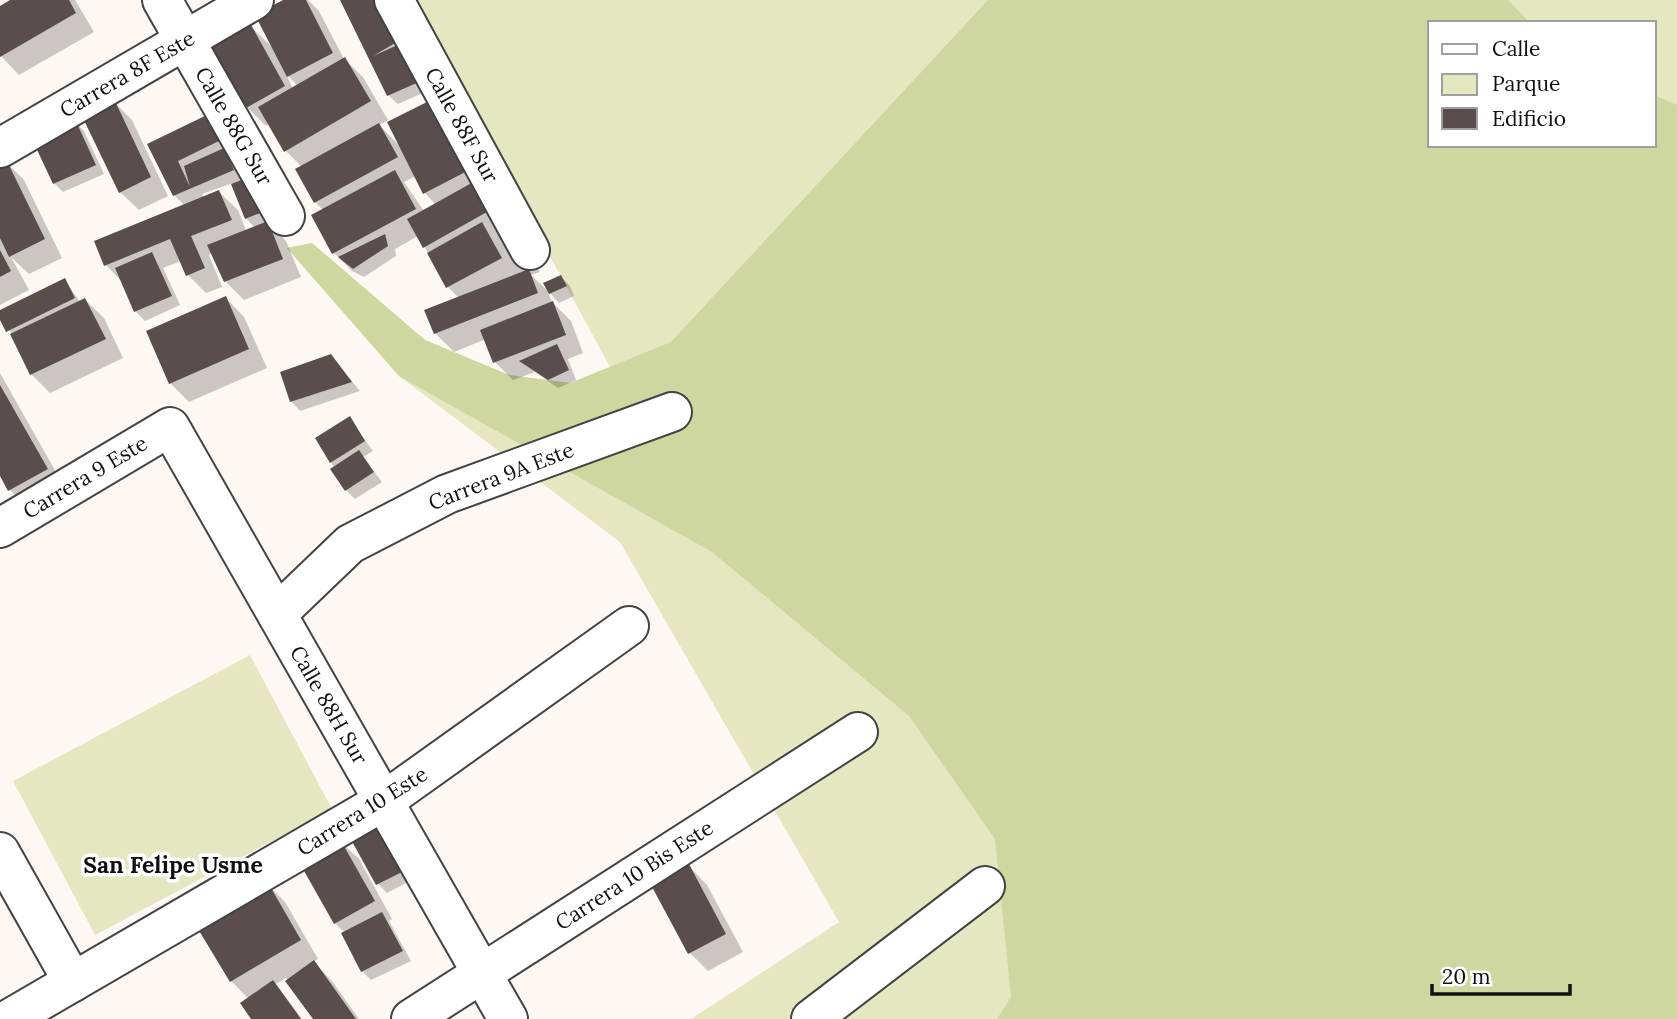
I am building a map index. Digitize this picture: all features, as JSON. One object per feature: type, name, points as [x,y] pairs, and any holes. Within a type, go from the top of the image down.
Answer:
[{"type":"street","name":"Calle 88G Sur","points":[[163,0],[285,216]]},
{"type":"street","name":"Carrera 8F Este","points":[[3,140],[254,0]]},
{"type":"street","name":"Calle 88F Sur","points":[[394,0],[530,250]]},
{"type":"street","name":"Carrera 9A Este","points":[[276,614],[350,544],[447,494],[672,412]]},
{"type":"street","name":"Calle 88H Sur","points":[[170,427],[508,1019]]},
{"type":"street","name":"Carrera 9 Este","points":[[0,527],[170,427]]},
{"type":"street","name":"Carrera 10 Este","points":[[9,1019],[384,801],[629,626]]},
{"type":"street","name":"Carrera 10 Bis Este","points":[[411,1019],[858,732]]},
{"type":"street","points":[[0,852],[73,982]]},
{"type":"street","points":[[811,1019],[985,886]]},
{"type":"green space","points":[[411,0],[1677,0],[1677,1019],[691,1019],[839,922],[620,542],[399,376],[287,248],[312,243],[425,340],[509,375],[570,383],[610,367]]},
{"type":"green space","points":[[988,0],[1508,0],[1528,21],[1428,21],[1428,147],[1656,147],[1656,96],[1677,105],[1677,1019],[997,1019],[1011,997],[995,839],[909,716],[712,552],[399,376],[287,248],[312,243],[425,340],[509,375],[570,383],[671,342]]},
{"type":"green space","points":[[250,655],[332,809],[95,935],[13,781]]},
{"type":"building","points":[[10,0],[69,0],[76,13],[0,57],[0,6]]},
{"type":"building","points":[[283,0],[306,0],[333,53],[287,77],[255,15]]},
{"type":"building","points":[[340,0],[383,0],[402,39],[373,56],[411,39],[428,78],[387,96]]},
{"type":"building","points":[[250,23],[285,86],[246,108],[210,45]]},
{"type":"building","points":[[345,57],[371,101],[284,152],[258,107]]},
{"type":"building","points":[[437,97],[473,168],[423,194],[387,122]]},
{"type":"building","points":[[114,99],[151,177],[119,193],[81,114]]},
{"type":"building","points":[[211,113],[223,139],[178,161],[190,187],[184,166],[224,148],[234,170],[173,196],[147,144]]},
{"type":"building","points":[[75,119],[96,165],[53,184],[32,139]]},
{"type":"building","points":[[379,123],[398,157],[314,203],[295,169]]},
{"type":"building","points":[[6,159],[45,239],[9,257],[0,238],[0,162]]},
{"type":"building","points":[[395,170],[416,209],[332,254],[311,215]]},
{"type":"building","points":[[252,176],[265,211],[245,219],[231,184]]},
{"type":"building","points":[[477,180],[494,208],[423,248],[407,219]]},
{"type":"building","points":[[219,190],[232,220],[191,236],[205,268],[186,276],[170,239],[104,266],[94,241]]},
{"type":"building","points":[[268,221],[283,259],[224,282],[207,245]]},
{"type":"building","points":[[482,222],[502,258],[446,288],[427,253]]},
{"type":"building","points":[[385,234],[388,246],[353,269],[338,257]]},
{"type":"building","points":[[0,250],[11,271],[0,277]]},
{"type":"building","points":[[152,252],[172,296],[134,312],[115,268]]},
{"type":"building","points":[[529,269],[538,293],[434,334],[424,310]]},
{"type":"building","points":[[561,275],[567,286],[549,294],[543,283]]},
{"type":"building","points":[[65,278],[75,298],[6,332],[0,320],[0,310]]},
{"type":"building","points":[[226,296],[249,349],[169,384],[146,331]]},
{"type":"building","points":[[85,298],[106,339],[30,375],[10,334]]},
{"type":"building","points":[[553,301],[566,335],[493,363],[480,330]]},
{"type":"building","points":[[557,344],[569,370],[548,380],[519,361]]},
{"type":"building","points":[[331,354],[352,382],[290,402],[280,372]]},
{"type":"building","points":[[0,385],[48,469],[8,491],[0,476]]},
{"type":"building","points":[[350,416],[365,441],[330,463],[315,438]]},
{"type":"building","points":[[359,450],[374,472],[345,491],[330,469]]},
{"type":"building","points":[[374,822],[402,872],[376,885],[349,836]]},
{"type":"building","points":[[340,839],[375,901],[334,924],[299,862]]},
{"type":"building","points":[[689,864],[726,934],[688,954],[651,885]]},
{"type":"building","points":[[267,881],[301,940],[230,982],[195,924]]},
{"type":"building","points":[[382,912],[403,951],[361,972],[341,933]]},
{"type":"building","points":[[314,960],[356,1019],[313,1019],[285,981]]},
{"type":"building","points":[[273,980],[301,1019],[251,1019],[240,1003]]},
{"type":"district","name":"San Felipe Usme","points":[[173,864]]}]
